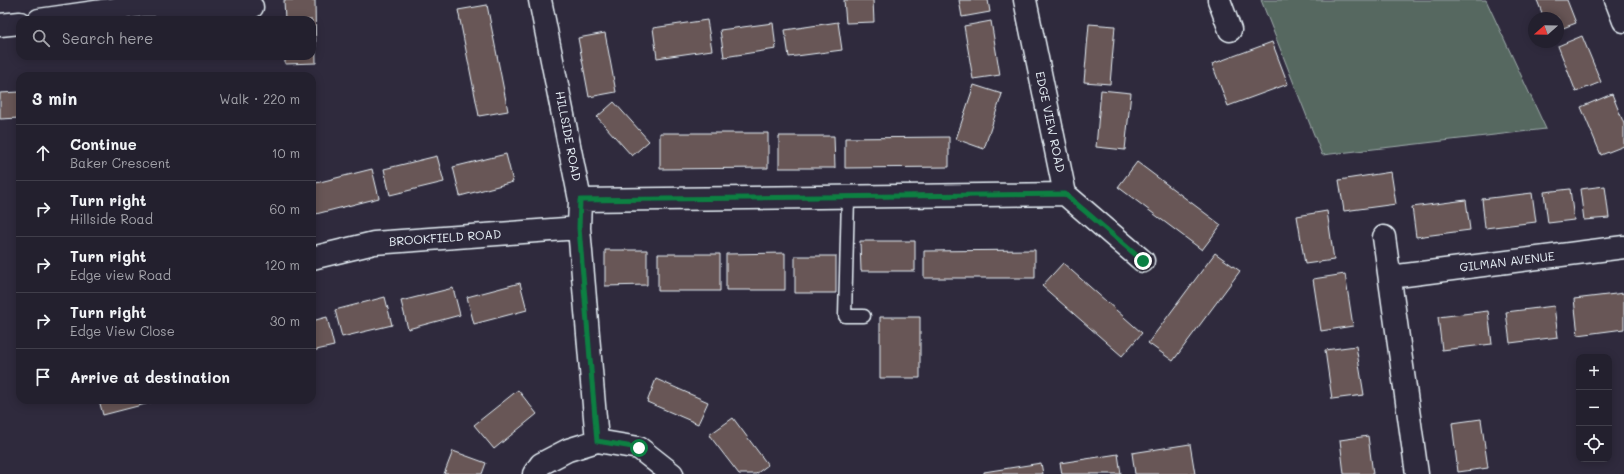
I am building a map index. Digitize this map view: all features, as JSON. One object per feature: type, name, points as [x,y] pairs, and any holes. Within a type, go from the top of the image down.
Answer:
[{"type":"street","name":"HILLSIDE ROAD","points":[[542,0],[580,200],[579,228],[597,441]]},
{"type":"street","name":"EDGE VIEW ROAD","points":[[1025,0],[1065,194]]},
{"type":"street","points":[[1219,0],[1230,30]]},
{"type":"street","points":[[1616,0],[1624,21]]},
{"type":"street","points":[[67,16],[144,5],[252,7]]},
{"type":"street","points":[[0,26],[16,24]]},
{"type":"street","points":[[580,200],[1065,194],[1143,261]]},
{"type":"street","name":"BROOKFIELD ROAD","points":[[316,257],[374,243],[579,228]]},
{"type":"street","points":[[1384,238],[1417,474]]},
{"type":"street","name":"GILMAN AVENUE","points":[[1390,277],[1624,247]]},
{"type":"street","points":[[534,474],[541,464],[568,450],[597,441],[639,448],[672,474]]},
{"type":"lane","points":[[848,197],[845,316],[864,316]]},
{"type":"green space","points":[[1261,0],[1486,0],[1546,129],[1322,155]]},
{"type":"building","points":[[284,0],[315,0],[315,16],[285,16]]},
{"type":"building","points":[[844,0],[873,0],[874,22],[846,23]]},
{"type":"building","points":[[959,0],[988,0],[990,12],[962,17]]},
{"type":"building","points":[[1537,0],[1567,0],[1576,23],[1564,28],[1564,12],[1542,12]]},
{"type":"building","points":[[487,5],[508,111],[479,116],[458,10]]},
{"type":"building","points":[[707,20],[712,50],[657,58],[653,28]]},
{"type":"building","points":[[991,21],[1000,75],[973,79],[964,26]]},
{"type":"building","points":[[838,22],[842,50],[789,57],[785,30]]},
{"type":"building","points":[[773,23],[776,49],[724,57],[720,30]]},
{"type":"building","points":[[1089,24],[1115,26],[1110,84],[1084,82]]},
{"type":"building","points":[[605,33],[616,92],[589,97],[578,38]]},
{"type":"building","points":[[1582,36],[1601,82],[1576,92],[1559,48],[1564,48],[1564,44]]},
{"type":"building","points":[[1272,42],[1288,84],[1228,106],[1212,64]]},
{"type":"building","points":[[285,60],[316,60],[316,63],[285,64]]},
{"type":"building","points":[[974,85],[1002,94],[984,149],[956,139]]},
{"type":"building","points":[[1101,90],[1131,93],[1125,150],[1096,147]]},
{"type":"building","points":[[16,92],[16,118],[0,119],[0,93]]},
{"type":"building","points":[[1612,94],[1624,124],[1624,146],[1601,155],[1581,107]]},
{"type":"building","points":[[614,102],[649,141],[632,156],[597,117]]},
{"type":"building","points":[[660,133],[768,133],[768,168],[660,169]]},
{"type":"building","points":[[779,136],[834,136],[835,168],[779,168]]},
{"type":"building","points":[[949,137],[949,167],[845,168],[845,138]]},
{"type":"building","points":[[506,154],[513,182],[460,196],[453,167]]},
{"type":"building","points":[[437,156],[444,182],[390,195],[384,169]]},
{"type":"building","points":[[1137,162],[1221,225],[1202,250],[1118,187]]},
{"type":"building","points":[[372,169],[379,198],[316,214],[316,183]]},
{"type":"building","points":[[1391,172],[1396,204],[1344,211],[1339,180]]},
{"type":"building","points":[[1605,186],[1609,218],[1584,220],[1580,189]]},
{"type":"building","points":[[1570,189],[1574,220],[1548,223],[1544,192]]},
{"type":"building","points":[[1532,193],[1536,222],[1485,228],[1482,199]]},
{"type":"building","points":[[1466,200],[1470,230],[1416,237],[1412,207]]},
{"type":"building","points":[[1327,211],[1334,260],[1305,264],[1297,216]]},
{"type":"building","points":[[860,241],[915,241],[915,271],[861,271]]},
{"type":"building","points":[[605,250],[647,250],[647,285],[605,286]]},
{"type":"building","points":[[1035,250],[1035,278],[924,278],[924,251]]},
{"type":"building","points":[[785,253],[785,290],[726,290],[726,254]]},
{"type":"building","points":[[1215,253],[1240,271],[1173,361],[1148,343]]},
{"type":"building","points":[[658,254],[720,254],[720,291],[658,291]]},
{"type":"building","points":[[795,256],[836,256],[836,293],[795,293]]},
{"type":"building","points":[[1063,263],[1142,333],[1122,356],[1042,286]]},
{"type":"building","points":[[1345,274],[1353,326],[1321,331],[1313,279]]},
{"type":"building","points":[[520,283],[527,310],[474,324],[467,297]]},
{"type":"building","points":[[453,288],[460,315],[408,329],[401,301]]},
{"type":"building","points":[[1624,293],[1624,329],[1578,335],[1574,299]]},
{"type":"building","points":[[385,297],[392,325],[342,337],[335,310]]},
{"type":"building","points":[[1554,306],[1558,337],[1510,343],[1506,312]]},
{"type":"building","points":[[1488,311],[1492,344],[1442,350],[1438,317]]},
{"type":"building","points":[[327,317],[334,346],[316,350],[316,320]]},
{"type":"building","points":[[880,317],[920,317],[920,378],[880,378]]},
{"type":"building","points":[[1356,346],[1364,395],[1332,399],[1325,350]]},
{"type":"building","points":[[656,379],[708,402],[698,424],[647,402]]},
{"type":"building","points":[[518,390],[537,414],[494,449],[474,425]]},
{"type":"building","points":[[100,404],[146,404],[103,415]]},
{"type":"building","points":[[733,418],[768,465],[756,474],[739,474],[709,435]]},
{"type":"building","points":[[1481,419],[1488,468],[1458,472],[1452,423]]},
{"type":"building","points":[[1368,436],[1373,474],[1344,474],[1340,440]]},
{"type":"building","points":[[1190,444],[1195,474],[1135,474],[1132,453]]},
{"type":"building","points":[[453,451],[486,463],[482,474],[444,474]]},
{"type":"building","points":[[1118,454],[1121,474],[1062,474],[1060,463]]},
{"type":"building","points":[[1041,463],[1043,474],[984,474],[984,472]]},
{"type":"route","points":[[639,448],[597,441],[587,308],[579,228],[580,200],[1065,194],[1143,261]]}]
